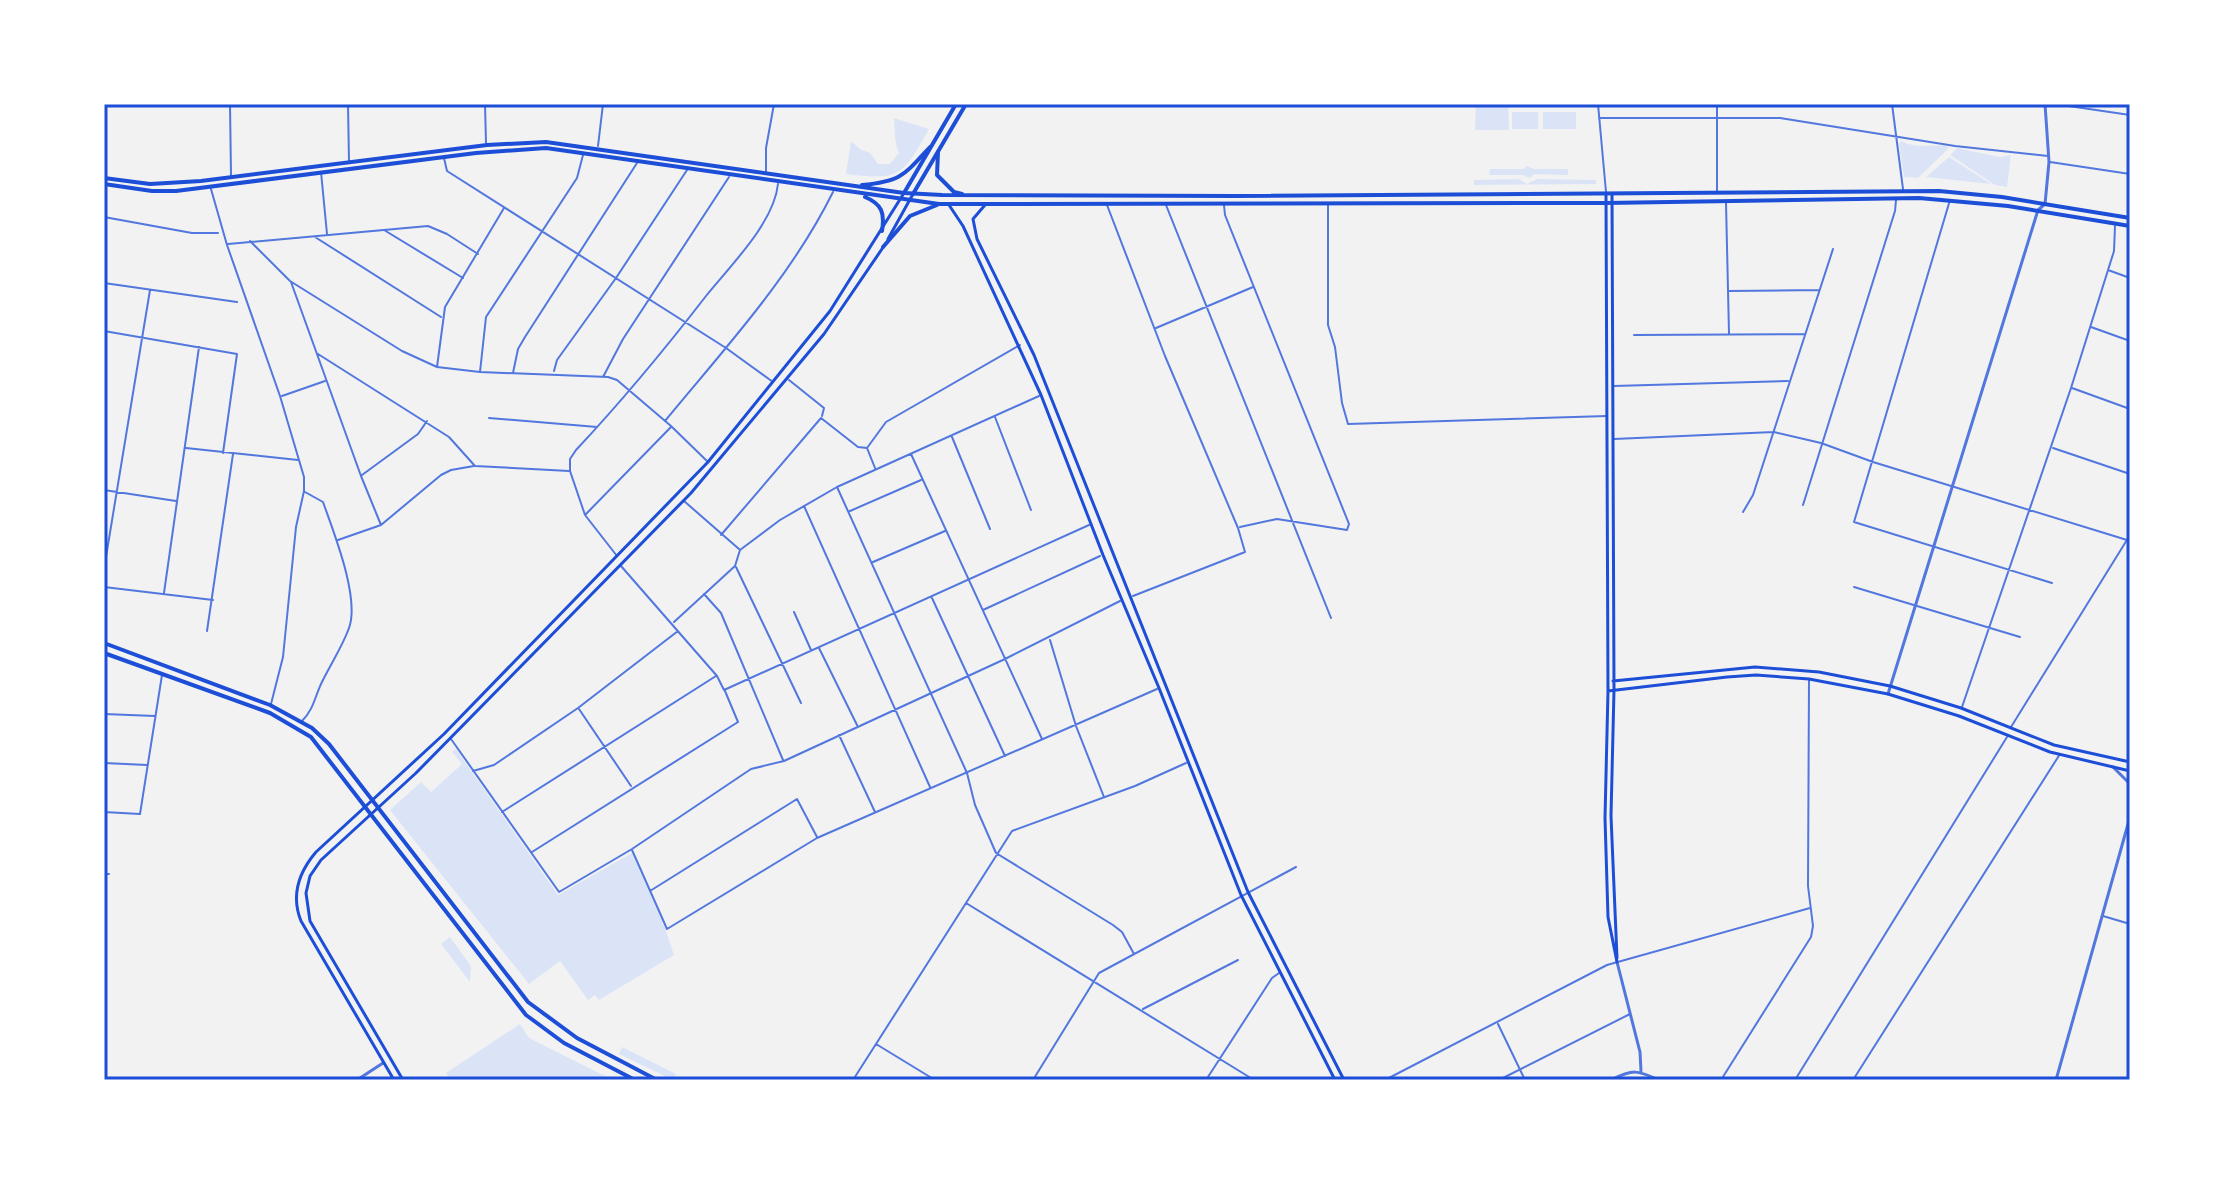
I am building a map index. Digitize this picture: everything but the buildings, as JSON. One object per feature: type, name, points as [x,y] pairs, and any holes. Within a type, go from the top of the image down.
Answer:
[{"type":"main road","points":[[394,1080],[298,915],[298,884],[309,860],[493,684],[708,462],[830,311],[882,231],[956,104]]},
{"type":"main road","points":[[403,1080],[310,921],[305,903],[308,883],[321,860],[450,738],[699,484],[824,334],[883,247],[966,104]]},
{"type":"main road","points":[[104,178],[171,184],[487,145],[546,142],[913,194],[1398,195],[1903,190],[1970,192],[2130,218]]},
{"type":"main road","points":[[857,186],[890,182],[902,176],[930,147]]},
{"type":"main road","points":[[104,184],[152,191],[522,148],[546,148],[949,205],[1950,199],[2130,226]]},
{"type":"main road","points":[[938,152],[937,175],[943,184],[954,192],[972,196]]},
{"type":"main road","points":[[855,194],[878,204],[884,218],[882,231]]},
{"type":"main road","points":[[1335,194],[1336,203]]},
{"type":"main road","points":[[1527,194],[1527,203]]},
{"type":"main road","points":[[1606,194],[1610,203],[1613,325],[1614,690],[1611,819],[1617,962]]},
{"type":"main road","points":[[1612,194],[1605,325],[1608,682],[1605,818],[1608,917],[1617,962]]},
{"type":"main road","points":[[1398,195],[1398,203]]},
{"type":"main road","points":[[883,247],[910,216],[939,204]]},
{"type":"main road","points":[[949,205],[963,226],[1020,345],[1241,895],[1335,1080]]},
{"type":"main road","points":[[985,205],[975,214],[973,228],[1034,355],[1248,892],[1344,1080]]},
{"type":"main road","points":[[693,479],[699,484]]},
{"type":"main road","points":[[1122,601],[1130,598]]},
{"type":"main road","points":[[104,643],[270,705],[302,721],[329,744],[528,1002],[577,1038],[657,1080]]},
{"type":"main road","points":[[104,653],[270,713],[302,729],[326,753],[526,1015],[564,1043],[635,1080]]},
{"type":"main road","points":[[1608,682],[1755,667],[1819,672],[1890,686],[1961,708],[2054,745],[2130,760]]},
{"type":"main road","points":[[1608,691],[1756,675],[1809,679],[1888,694],[1959,716],[2060,754],[2130,771]]},
{"type":"main road","points":[[493,684],[498,690]]},
{"type":"main road","points":[[331,975],[338,971]]},
{"type":"main road","points":[[616,1070],[621,1062]]},
{"type":"street","points":[[230,104],[232,177]]},
{"type":"street","points":[[348,104],[349,162]]},
{"type":"street","points":[[485,104],[487,145]]},
{"type":"street","points":[[598,149],[603,104]]},
{"type":"street","points":[[766,173],[766,148],[774,104]]},
{"type":"street","points":[[1598,104],[1606,194]]},
{"type":"street","points":[[1717,104],[1717,192]]},
{"type":"street","points":[[1892,104],[1903,190]]},
{"type":"street","points":[[1888,694],[2038,210],[2045,204],[2049,156],[2045,104]]},
{"type":"street","points":[[2055,104],[2130,115]]},
{"type":"street","points":[[1599,118],[1780,118],[1896,137],[2049,156]]},
{"type":"street","points":[[480,372],[486,317],[577,178],[583,154]]},
{"type":"street","points":[[444,157],[447,171],[579,253],[648,301],[686,322],[774,382]]},
{"type":"street","points":[[513,373],[518,349],[525,337],[638,162]]},
{"type":"street","points":[[2049,162],[2130,174]]},
{"type":"street","points":[[553,374],[557,360],[688,169]]},
{"type":"street","points":[[321,172],[327,235]]},
{"type":"street","points":[[603,377],[623,339],[729,176]]},
{"type":"street","points":[[617,556],[585,515],[570,471],[570,459],[754,237],[777,196],[778,183]]},
{"type":"street","points":[[210,186],[227,245],[301,460],[304,491],[296,527],[283,657],[270,705]]},
{"type":"street","points":[[665,421],[786,270],[818,222],[834,191]]},
{"type":"street","points":[[1803,505],[1895,211],[1896,199]]},
{"type":"street","points":[[1950,199],[1854,522],[2052,583]]},
{"type":"street","points":[[1726,200],[1729,334]]},
{"type":"street","points":[[1328,203],[1328,325],[1348,424],[1614,418]]},
{"type":"street","points":[[1106,204],[1238,528],[1245,552],[1130,598]]},
{"type":"street","points":[[1166,204],[1331,618]]},
{"type":"street","points":[[1224,204],[1225,215],[1349,524],[1347,530],[1277,519],[1238,528]]},
{"type":"street","points":[[437,367],[445,307],[505,207]]},
{"type":"street","points":[[104,217],[192,233],[218,233]]},
{"type":"street","points":[[1961,708],[2052,448],[2114,251],[2115,223]]},
{"type":"street","points":[[227,245],[428,226],[478,254]]},
{"type":"street","points":[[383,229],[463,278]]},
{"type":"street","points":[[314,236],[443,318]]},
{"type":"street","points":[[250,241],[290,281],[402,351],[437,367],[617,380],[631,389],[708,462]]},
{"type":"street","points":[[1743,512],[1753,495],[1833,249]]},
{"type":"street","points":[[2108,270],[2130,278]]},
{"type":"street","points":[[290,281],[381,525]]},
{"type":"street","points":[[104,283],[237,302]]},
{"type":"street","points":[[1155,328],[1254,287]]},
{"type":"street","points":[[104,569],[150,290]]},
{"type":"street","points":[[1728,291],[1820,290]]},
{"type":"street","points":[[1605,325],[1613,325]]},
{"type":"street","points":[[2090,327],[2130,341]]},
{"type":"street","points":[[104,331],[237,354],[223,453]]},
{"type":"street","points":[[1634,335],[1806,334]]},
{"type":"street","points":[[867,448],[886,422],[1020,345]]},
{"type":"street","points":[[164,593],[199,347]]},
{"type":"street","points":[[318,354],[427,421],[449,437],[475,466]]},
{"type":"street","points":[[721,535],[821,418],[824,408],[788,379]]},
{"type":"street","points":[[280,396],[326,380]]},
{"type":"street","points":[[1613,386],[1790,381]]},
{"type":"street","points":[[2071,388],[2130,409]]},
{"type":"street","points":[[673,623],[735,566],[740,550],[804,506],[837,487],[1041,395]]},
{"type":"street","points":[[995,415],[1031,510]]},
{"type":"street","points":[[489,418],[598,427]]},
{"type":"street","points":[[821,418],[858,447],[867,448]]},
{"type":"street","points":[[361,476],[418,434],[427,421]]},
{"type":"street","points":[[585,515],[671,426]]},
{"type":"street","points":[[1613,439],[1774,432],[1821,443],[2127,540]]},
{"type":"street","points":[[951,436],[990,529]]},
{"type":"street","points":[[184,448],[301,460]]},
{"type":"street","points":[[867,448],[876,469]]},
{"type":"street","points":[[2052,448],[2130,474]]},
{"type":"street","points":[[910,453],[1042,740]]},
{"type":"street","points":[[207,631],[233,454]]},
{"type":"street","points":[[336,540],[381,525],[451,470],[475,466],[570,471]]},
{"type":"street","points":[[849,512],[922,479]]},
{"type":"street","points":[[837,487],[967,773],[975,805],[996,853],[1113,925],[1122,932],[1134,954]]},
{"type":"street","points":[[104,490],[177,502]]},
{"type":"street","points":[[302,721],[313,711],[319,687],[350,626],[349,586],[336,540],[323,502],[304,491]]},
{"type":"street","points":[[683,501],[740,550]]},
{"type":"street","points":[[804,506],[930,788]]},
{"type":"street","points":[[724,690],[1091,524]]},
{"type":"street","points":[[872,563],[945,531]]},
{"type":"street","points":[[2010,728],[2130,535]]},
{"type":"street","points":[[981,610],[1103,555]]},
{"type":"street","points":[[531,852],[738,722],[717,676],[621,565]]},
{"type":"street","points":[[735,566],[801,703]]},
{"type":"street","points":[[104,587],[213,600]]},
{"type":"street","points":[[1854,587],[2020,637]]},
{"type":"street","points":[[704,594],[721,613],[784,761]]},
{"type":"street","points":[[932,597],[1005,756]]},
{"type":"street","points":[[450,738],[559,892],[632,849],[751,769],[784,761],[932,694],[1122,601]]},
{"type":"street","points":[[794,612],[812,651]]},
{"type":"street","points":[[473,771],[494,765],[578,708],[679,630]]},
{"type":"street","points":[[1049,638],[1076,726],[1104,798]]},
{"type":"street","points":[[819,647],[857,727]]},
{"type":"street","points":[[104,812],[140,814],[163,674]]},
{"type":"street","points":[[502,812],[717,676]]},
{"type":"street","points":[[1721,1080],[1811,937],[1809,679]]},
{"type":"street","points":[[632,849],[667,929],[817,838],[1159,688]]},
{"type":"street","points":[[578,708],[633,788]]},
{"type":"street","points":[[104,714],[155,716]]},
{"type":"street","points":[[839,735],[875,813]]},
{"type":"street","points":[[1795,1080],[2008,736]]},
{"type":"street","points":[[1853,1080],[2060,754]]},
{"type":"street","points":[[853,1080],[1012,831],[1104,798],[1188,762]]},
{"type":"street","points":[[104,763],[148,765]]},
{"type":"street","points":[[2113,767],[2130,784]]},
{"type":"street","points":[[650,891],[797,799],[817,838]]},
{"type":"street","points":[[2056,1080],[2130,817]]},
{"type":"street","points":[[1033,1080],[1099,973],[1296,867]]},
{"type":"street","points":[[104,874],[109,874]]},
{"type":"street","points":[[965,902],[1254,1080]]},
{"type":"street","points":[[1385,1080],[1617,962],[1810,908]]},
{"type":"street","points":[[2102,916],[2130,924]]},
{"type":"street","points":[[1142,1009],[1238,960]]},
{"type":"street","points":[[1617,962],[1640,1052],[1641,1071]]},
{"type":"street","points":[[1206,1080],[1272,978],[1280,972]]},
{"type":"street","points":[[1499,1080],[1630,1014]]},
{"type":"street","points":[[1497,1023],[1525,1080]]},
{"type":"street","points":[[875,1043],[935,1080]]},
{"type":"street","points":[[357,1080],[390,1059]]},
{"type":"street","points":[[1611,1080],[1641,1071],[1659,1080]]},
{"type":"street","points":[[1626,1073],[1629,1080]]},
{"type":"shaded area","points":[[1476,104],[1508,104],[1509,130],[1475,130]]},
{"type":"shaded area","points":[[1512,112],[1538,112],[1538,129],[1512,129]]},
{"type":"shaded area","points":[[1543,112],[1576,112],[1576,129],[1543,129]]},
{"type":"shaded area","points":[[894,118],[929,129],[906,165],[890,175],[846,174],[851,141],[870,153],[878,164],[890,164],[899,153]]},
{"type":"shaded area","points":[[1901,141],[1917,146],[1947,146],[1948,149],[1918,178],[1904,177]]},
{"type":"shaded area","points":[[1957,148],[2000,157],[2011,155],[2007,187],[1995,185],[1950,155]]},
{"type":"shaded area","points":[[1949,157],[1991,184],[1926,177]]},
{"type":"shaded area","points":[[1527,166],[1534,169],[1568,169],[1568,175],[1534,174],[1530,178],[1523,175],[1489,175],[1490,169],[1523,169]]},
{"type":"shaded area","points":[[1519,179],[1527,184],[1537,179],[1596,180],[1596,184],[1474,185],[1474,180]]},
{"type":"shaded area","points":[[456,749],[558,895],[632,853],[674,955],[599,1000],[595,995],[588,1000],[560,961],[529,984],[390,810],[421,782],[431,792],[462,764],[452,752]]},
{"type":"shaded area","points":[[450,937],[471,966],[470,982],[441,944]]},
{"type":"shaded area","points":[[520,1024],[529,1038],[613,1080],[451,1080],[446,1073]]},
{"type":"shaded area","points":[[622,1047],[676,1074],[673,1080],[619,1054]]}]
